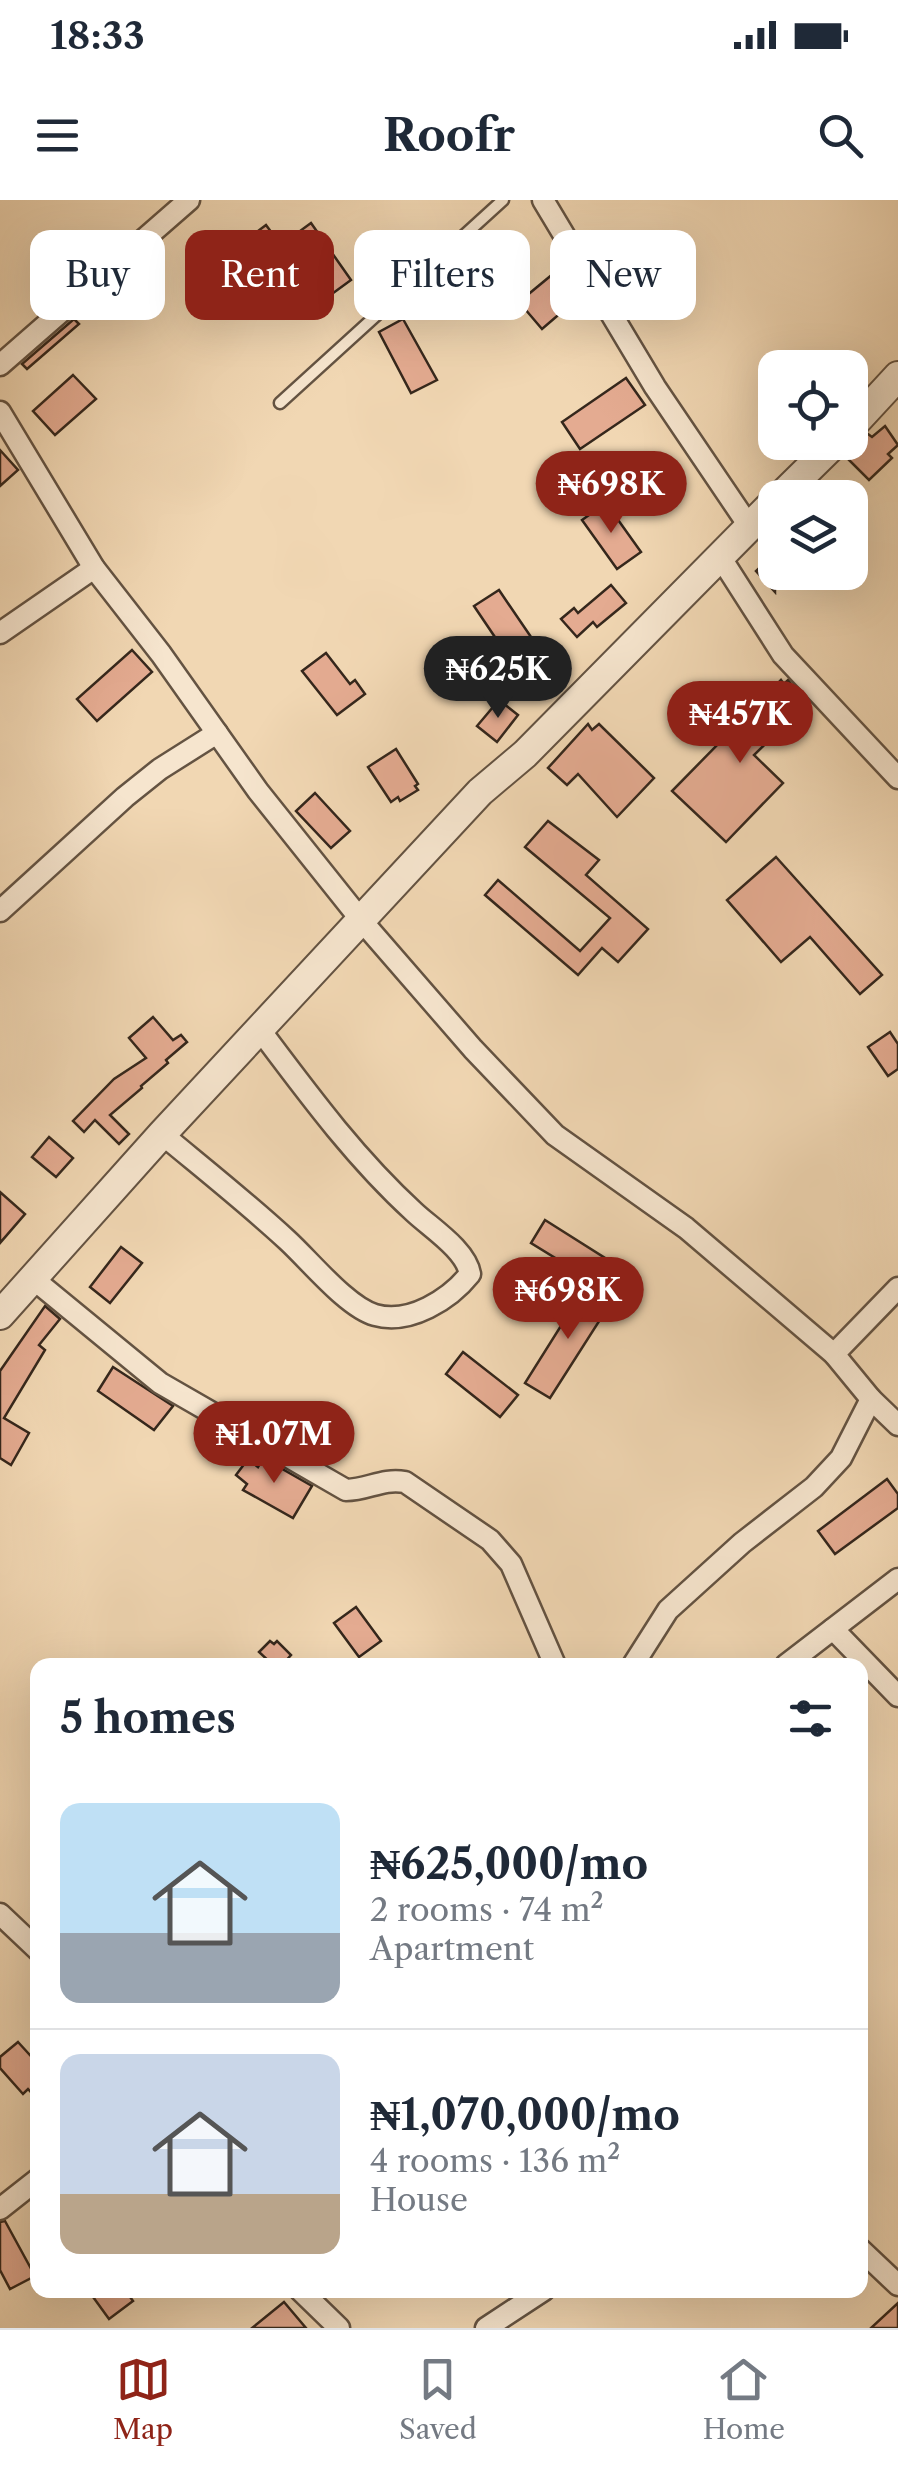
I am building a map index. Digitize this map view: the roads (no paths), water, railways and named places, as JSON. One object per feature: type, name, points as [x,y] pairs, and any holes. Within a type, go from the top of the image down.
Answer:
[{"type":"street","points":[[0,364],[190,200]]},
{"type":"street","points":[[542,200],[655,387],[749,526]]},
{"type":"street","points":[[868,408],[898,376]]},
{"type":"street","points":[[0,412],[94,568],[258,791],[472,1049],[554,1135],[686,1228],[834,1354],[898,1425]]},
{"type":"street","points":[[797,480],[817,460]]},
{"type":"street","points":[[0,1315],[162,1134],[480,792],[537,742],[758,517]]},
{"type":"street","points":[[719,555],[783,655],[898,778]]},
{"type":"street","points":[[0,633],[94,568]]},
{"type":"street","points":[[0,912],[124,797],[217,734]]},
{"type":"street","points":[[162,1134],[286,1238],[355,1304],[373,1315],[405,1316],[456,1292],[470,1274],[466,1260],[402,1202],[336,1132],[260,1030]]},
{"type":"street","points":[[31,1277],[160,1383],[346,1490],[366,1488],[389,1479],[405,1482],[476,1530],[511,1564],[551,1658]]},
{"type":"street","points":[[834,1354],[898,1288]]},
{"type":"street","points":[[638,1658],[668,1610],[742,1543],[814,1487],[841,1458],[872,1399]]},
{"type":"street","points":[[795,1658],[898,1579]]},
{"type":"street","points":[[832,1629],[861,1658]]},
{"type":"street","points":[[868,1666],[898,1696]]},
{"type":"street","points":[[0,1914],[30,1942]]},
{"type":"street","points":[[0,2209],[30,2185]]},
{"type":"street","points":[[868,2256],[898,2284]]},
{"type":"street","points":[[308,2298],[339,2328]]},
{"type":"street","points":[[486,2328],[532,2298]]},
{"type":"lane","points":[[280,403],[504,200]]}]
